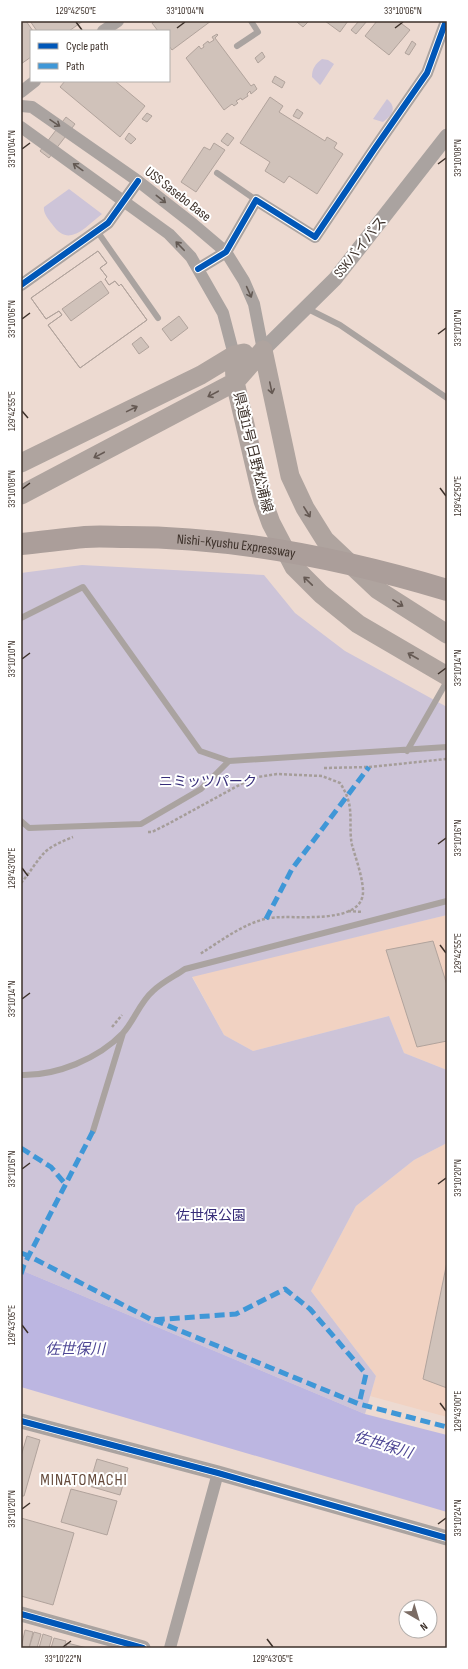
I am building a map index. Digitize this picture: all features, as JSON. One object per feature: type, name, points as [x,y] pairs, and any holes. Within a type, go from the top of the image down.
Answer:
[{"type":"highway","name":"Nishi-Kyushu Expressway","points":[[21,544],[85,537],[160,537],[232,543],[309,556],[372,570],[447,590]]},
{"type":"main road","points":[[21,463],[201,375],[234,355],[263,350],[290,476],[305,508],[325,540],[378,590],[447,634]]},
{"type":"main road","name":"県道11号 日野松浦線","points":[[21,495],[235,382],[263,350]]},
{"type":"main road","name":"県道11号 日野松浦線","points":[[234,355],[235,382],[263,501],[271,523],[294,567],[321,594],[358,624],[447,676]]},
{"type":"street","points":[[104,28],[118,21]]},
{"type":"street","points":[[198,269],[226,252],[256,200],[315,238],[427,73],[446,21]]},
{"type":"street","points":[[21,92],[33,82]]},
{"type":"street","name":"USS Sasebo Base","points":[[21,106],[32,108],[138,181],[226,252],[244,281],[254,304],[263,350]]},
{"type":"street","points":[[21,126],[169,234],[191,257],[223,313],[234,355]]},
{"type":"street","name":"SSKバイパス","points":[[263,350],[335,279],[447,136]]},
{"type":"street","points":[[21,285],[108,223],[138,181]]},
{"type":"street","points":[[21,1421],[218,1473],[447,1538]]},
{"type":"street","points":[[170,1648],[218,1473]]},
{"type":"street","points":[[21,1614],[143,1648]]},
{"type":"lane","points":[[236,46],[258,32],[251,21]]},
{"type":"lane","points":[[217,174],[256,200]]},
{"type":"lane","points":[[97,231],[158,318]]},
{"type":"lane","points":[[306,308],[340,325],[447,398]]},
{"type":"lane","points":[[21,618],[83,587],[200,751],[229,761],[407,751],[447,747]]},
{"type":"lane","points":[[407,751],[447,681]]},
{"type":"lane","points":[[21,821],[30,828],[141,824],[201,789],[229,761]]},
{"type":"lane","points":[[21,1075],[30,1076],[72,1067],[101,1052],[123,1033],[152,992],[185,968],[447,901]]},
{"type":"lane","points":[[93,1131],[123,1033]]},
{"type":"path","points":[[324,768],[369,767],[447,759]]},
{"type":"shaded area","points":[[447,915],[447,1070],[404,1053],[389,1016],[253,1051],[224,1035],[192,976]]},
{"type":"shaded area","points":[[447,1143],[447,1417],[370,1396],[376,1376],[311,1291],[356,1206],[414,1160]]},
{"type":"green space","points":[[322,59],[328,60],[334,64],[320,85],[312,77],[312,74],[314,67]]},
{"type":"green space","points":[[387,99],[393,108],[389,117],[383,122],[373,119]]},
{"type":"green space","points":[[69,189],[102,214],[77,233],[65,235],[58,231],[47,218],[44,207]]},
{"type":"green space","name":"ニミッツパーク","points":[[82,565],[264,575],[295,613],[345,651],[447,707],[447,915],[192,977],[224,1035],[253,1051],[389,1016],[404,1053],[447,1070],[447,1143],[414,1160],[356,1206],[311,1291],[376,1376],[365,1414],[21,1270],[21,573]]},
{"type":"water","name":"佐世保川","points":[[21,1270],[365,1414],[447,1435],[447,1512],[21,1387]]},
{"type":"building","points":[[21,21],[26,21],[32,30],[30,30],[30,58],[21,64]]},
{"type":"building","points":[[30,21],[83,21],[70,30],[36,30]]},
{"type":"building","points":[[155,21],[211,21],[172,50],[170,47],[170,30],[157,30],[152,23]]},
{"type":"building","points":[[309,21],[303,27],[297,22]]},
{"type":"building","points":[[325,21],[348,21],[340,32]]},
{"type":"building","points":[[359,21],[367,21],[356,34],[351,30]]},
{"type":"building","points":[[377,21],[398,21],[410,30],[389,55],[365,36]]},
{"type":"building","points":[[217,34],[218,35],[215,38],[251,86],[254,84],[257,89],[251,94],[250,91],[247,94],[248,96],[242,100],[241,98],[236,101],[238,103],[234,106],[232,104],[224,110],[186,58],[199,46],[201,49],[208,41],[209,43],[214,40],[212,37]]},
{"type":"building","points":[[412,41],[416,44],[409,55],[405,53]]},
{"type":"building","points":[[262,52],[265,57],[258,63],[255,58]]},
{"type":"building","points":[[275,76],[285,82],[282,88],[272,82]]},
{"type":"building","points":[[64,82],[116,82],[145,106],[120,137],[60,87]]},
{"type":"building","points":[[270,97],[283,106],[279,112],[325,141],[327,137],[337,143],[334,148],[343,154],[317,194],[289,176],[284,183],[265,171],[270,162],[240,143]]},
{"type":"building","points":[[297,109],[303,113],[299,119],[293,116]]},
{"type":"building","points":[[147,113],[152,116],[147,122],[142,119]]},
{"type":"building","points":[[66,117],[75,124],[49,158],[40,151]]},
{"type":"building","points":[[129,133],[136,139],[131,144],[125,139]]},
{"type":"building","points":[[227,133],[234,138],[228,146],[221,141]]},
{"type":"building","points":[[214,143],[225,150],[196,192],[181,182],[204,147],[210,150]]},
{"type":"building","points":[[98,251],[107,263],[100,268],[107,277],[105,279],[109,285],[115,281],[119,286],[121,284],[147,320],[80,368],[48,325],[62,315],[59,311],[46,319],[31,298]],"holes":[[[101,281],[109,293],[71,321],[62,309]]]},
{"type":"building","points":[[98,251],[107,263],[100,268],[107,277],[105,279],[109,285],[115,281],[119,286],[121,284],[147,320],[80,368],[48,325],[62,315],[59,311],[46,319],[31,298]]},
{"type":"building","points":[[179,316],[188,328],[171,341],[162,329]]},
{"type":"building","points":[[141,337],[149,347],[139,354],[132,344]]},
{"type":"building","points":[[433,941],[447,985],[447,1041],[417,1047],[386,950]]},
{"type":"building","points":[[447,1262],[447,1388],[423,1379]]},
{"type":"building","points":[[27,1436],[40,1440],[24,1496],[21,1496],[21,1456]]},
{"type":"building","points":[[97,1459],[128,1468],[120,1495],[89,1486]]},
{"type":"building","points":[[71,1489],[117,1501],[107,1535],[61,1522]]},
{"type":"building","points":[[21,1518],[74,1533],[53,1605],[21,1596]]},
{"type":"building","points":[[25,1630],[33,1632],[29,1648],[21,1648]]},
{"type":"building","points":[[34,1632],[41,1634],[37,1648],[29,1648]]},
{"type":"building","points":[[43,1634],[52,1637],[49,1648],[39,1648]]},
{"type":"building","points":[[54,1638],[66,1641],[64,1648],[51,1648]]},
{"type":"building","points":[[67,1643],[87,1648],[66,1648]]},
{"type":"marked path","points":[[266,919],[292,869],[369,767]]},
{"type":"marked path","points":[[21,1274],[24,1265],[93,1131]]},
{"type":"marked path","points":[[21,1148],[51,1167],[66,1185]]},
{"type":"marked path","points":[[21,1253],[152,1320],[236,1314],[285,1289],[310,1309],[366,1374],[359,1404]]},
{"type":"marked path","points":[[154,1320],[359,1404],[447,1427]]},
{"type":"cycle path","points":[[198,269],[226,252],[256,200],[315,237],[427,73],[446,21]]},
{"type":"cycle path","points":[[21,285],[108,223],[138,181]]},
{"type":"cycle path","points":[[21,1421],[218,1473],[447,1538]]},
{"type":"cycle path","points":[[21,1614],[143,1648]]},
{"type":"district","name":"MINATOMACHI","points":[[84,1480]]},
{"type":"park label","name":"佐世保公園","points":[[211,1215]]}]
